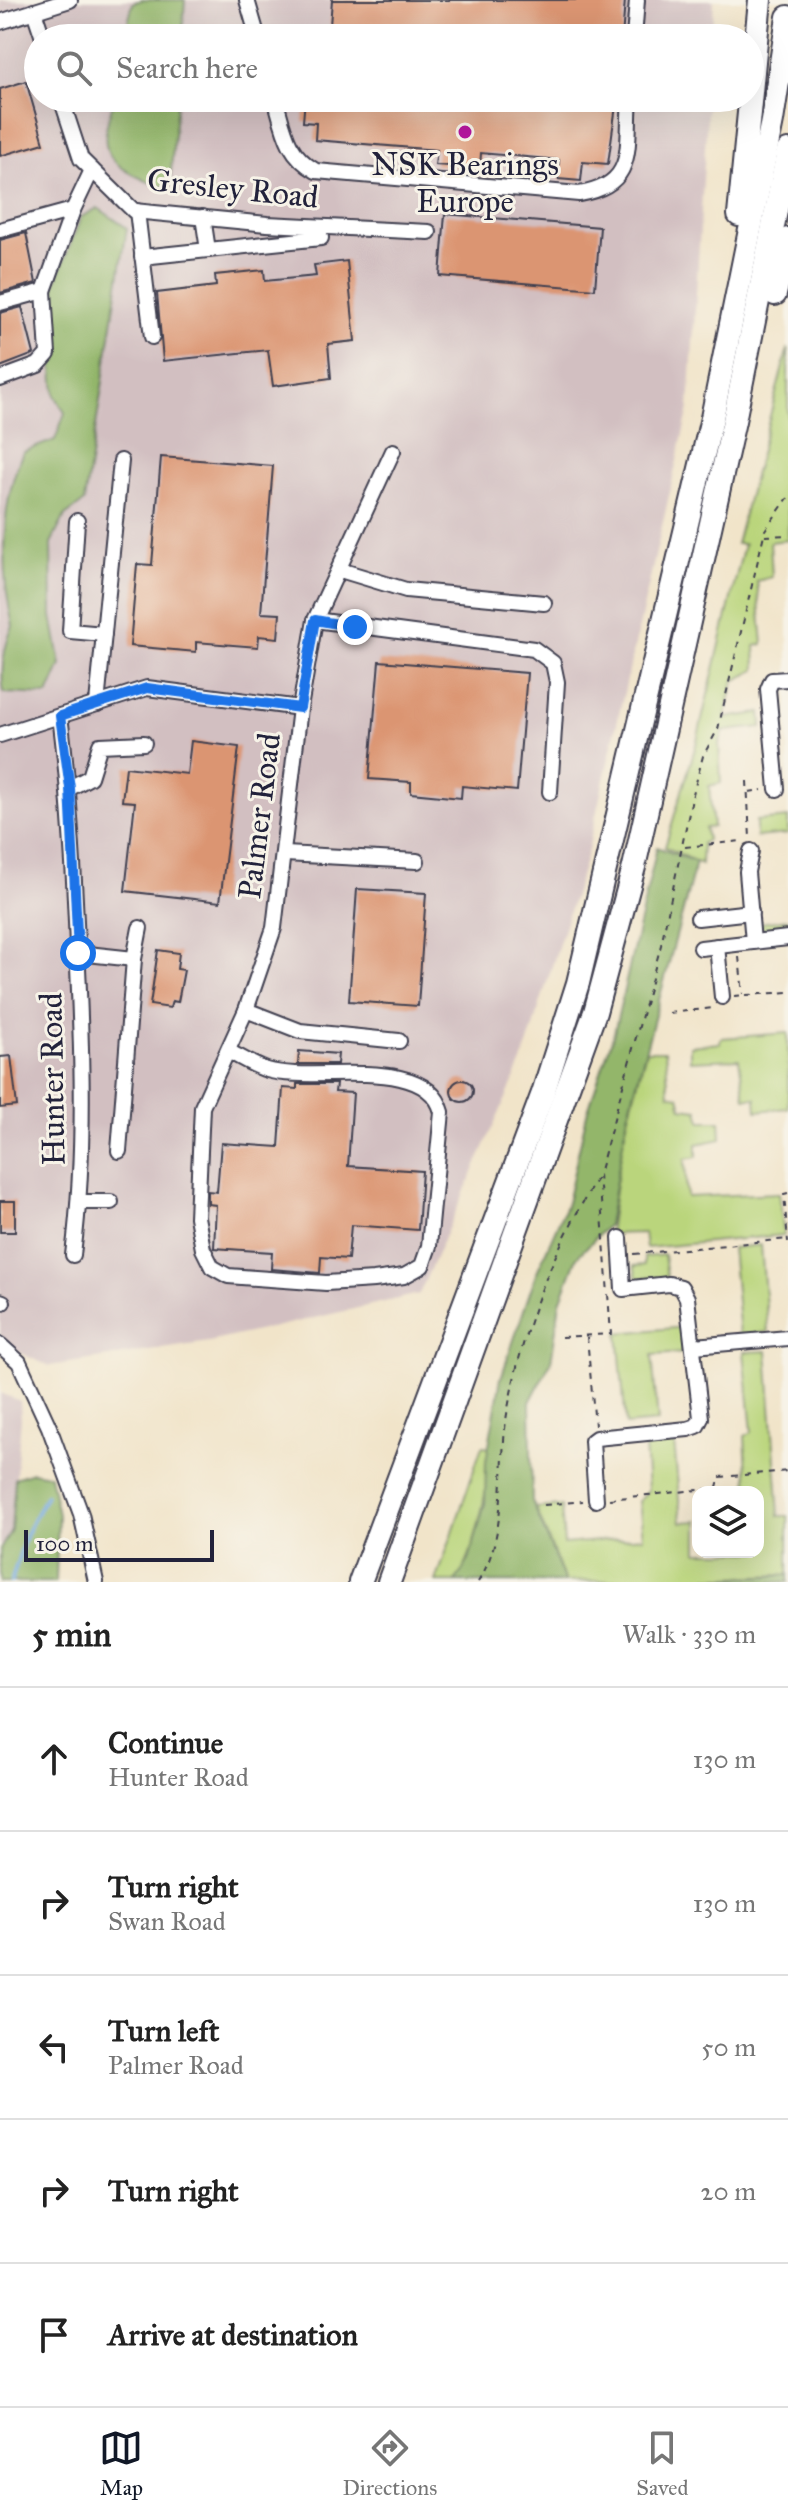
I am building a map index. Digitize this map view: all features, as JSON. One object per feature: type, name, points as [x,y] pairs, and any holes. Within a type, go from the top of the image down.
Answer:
[{"type":"highway","points":[[758,24],[760,0]]},
{"type":"highway","points":[[389,1582],[595,1012],[634,867],[723,419],[788,17]]},
{"type":"highway","points":[[723,419],[720,329],[741,199],[749,112]]},
{"type":"highway","points":[[360,1582],[543,1093],[578,983],[723,419],[788,151]]},
{"type":"highway","points":[[723,419],[763,337],[788,239]]},
{"type":"street","points":[[0,22],[70,0]]},
{"type":"street","points":[[247,0],[254,24]]},
{"type":"street","points":[[635,24],[637,0]]},
{"type":"street","points":[[34,11],[38,24]]},
{"type":"street","name":"Gresley Road","points":[[66,112],[81,159],[137,211],[267,224],[429,232]]},
{"type":"street","points":[[279,112],[287,139],[299,161],[316,171],[579,194],[602,191],[618,180],[624,168],[629,112]]},
{"type":"street","points":[[0,379],[38,365],[48,354],[44,291],[73,210],[92,170]]},
{"type":"street","points":[[0,230],[73,210]]},
{"type":"street","points":[[137,211],[152,337]]},
{"type":"street","points":[[203,217],[208,250]]},
{"type":"street","points":[[267,224],[269,244]]},
{"type":"street","points":[[142,257],[321,238]]},
{"type":"street","points":[[0,303],[44,291]]},
{"type":"street","name":"Palmer Road","points":[[228,1051],[246,1010],[274,928],[300,708],[315,620],[393,451]]},
{"type":"street","points":[[97,704],[121,461]]},
{"type":"street","points":[[77,521],[70,631],[104,634]]},
{"type":"street","points":[[340,570],[406,590],[544,603]]},
{"type":"street","points":[[315,620],[534,649],[553,663],[557,682],[550,792]]},
{"type":"street","points":[[777,789],[768,689],[772,680],[788,679]]},
{"type":"street","points":[[0,735],[147,688],[300,708]]},
{"type":"street","name":"Hunter Road","points":[[60,716],[70,788],[83,1105],[79,1202],[73,1255]]},
{"type":"street","points":[[70,788],[85,783],[90,777],[100,745],[144,743]]},
{"type":"street","points":[[746,943],[751,912],[747,872],[751,851]]},
{"type":"street","points":[[285,854],[417,861]]},
{"type":"street","points":[[698,918],[751,912]]},
{"type":"street","points":[[119,1151],[134,959],[140,928]]},
{"type":"street","points":[[701,948],[788,938]]},
{"type":"street","points":[[717,946],[722,997]]},
{"type":"street","points":[[78,953],[134,959]]},
{"type":"street","points":[[246,1010],[300,1031],[399,1041]]},
{"type":"street","points":[[228,1051],[268,1071],[415,1080],[438,1097],[442,1112],[431,1232],[422,1266],[404,1276],[326,1283],[228,1276],[212,1267],[203,1249],[197,1217],[202,1107],[228,1051]]},
{"type":"street","name":"Hunter Road","points":[[79,1202],[111,1202]]},
{"type":"street","points":[[596,1500],[594,1439],[697,1426],[701,1418],[687,1298],[681,1287],[669,1284],[623,1289],[620,1238]]},
{"type":"street","points":[[694,1346],[788,1338]]},
{"type":"street","points":[[0,1345],[19,1362],[49,1427],[81,1514],[96,1582]]},
{"type":"path","points":[[478,1582],[489,1565],[502,1485],[506,1416],[527,1329],[565,1229],[599,1174],[645,1012],[703,756],[718,729],[763,536],[788,498]]},
{"type":"path","points":[[763,536],[788,535]]},
{"type":"path","points":[[684,847],[751,840],[747,781]]},
{"type":"path","points":[[744,996],[746,943]]},
{"type":"path","points":[[561,1337],[611,1334],[599,1174]]},
{"type":"path","points":[[621,1255],[788,1241],[784,1194],[788,1193]]},
{"type":"path","points":[[587,1336],[594,1439]]},
{"type":"path","points":[[544,1505],[717,1488],[720,1477],[788,1471]]},
{"type":"shaded area","points":[[0,0],[714,0],[713,24],[24,24],[24,112],[707,112],[689,408],[587,854],[522,1062],[419,1294],[209,1342],[49,1366],[0,1344]]},
{"type":"shaded area","points":[[0,1393],[20,1401],[21,1419],[11,1530],[0,1550]]},
{"type":"green space","points":[[141,0],[185,0],[183,24],[128,24],[133,3]]},
{"type":"green space","points":[[111,112],[176,112],[170,183],[160,187],[117,164],[106,145]]},
{"type":"green space","points":[[98,208],[127,228],[84,502],[65,516],[51,543],[52,616],[61,665],[48,695],[4,693],[4,659],[13,626],[4,560],[10,493],[23,452],[55,440],[65,413],[55,395],[53,368],[57,332],[54,287],[81,217]]},
{"type":"green space","points":[[788,348],[788,540],[770,542],[772,577],[757,581],[763,644],[755,646],[756,670],[734,681],[725,718],[761,713],[762,727],[724,731],[719,744],[721,783],[709,786],[713,827],[705,828],[707,840],[702,843],[701,864],[665,847],[696,745],[744,544],[736,544]]},
{"type":"green space","points":[[788,818],[788,834],[756,837],[756,821]]},
{"type":"green space","points":[[657,847],[696,862],[628,1116],[608,1225],[577,1257],[560,1302],[551,1362],[530,1402],[532,1501],[565,1582],[455,1582],[469,1560],[485,1503],[486,1461],[501,1378],[536,1274],[567,1203],[587,1113],[614,1033]]},
{"type":"green space","points":[[788,919],[788,932],[764,931],[760,923]]},
{"type":"green space","points":[[788,1033],[788,1108],[757,1111],[756,1098],[745,1098],[739,1059],[690,1061],[690,1046],[720,1043],[721,1038]]},
{"type":"green space","points":[[646,1051],[665,1051],[669,1094],[679,1096],[682,1108],[698,1110],[701,1121],[720,1121],[721,1139],[697,1144],[697,1157],[685,1159],[687,1197],[779,1193],[784,1235],[646,1248],[644,1233],[609,1234],[621,1146]]},
{"type":"green space","points":[[761,1245],[768,1332],[740,1335],[732,1248]]},
{"type":"green space","points":[[664,1255],[667,1277],[637,1278],[634,1266],[644,1265],[644,1257]]},
{"type":"green space","points":[[685,1327],[687,1353],[652,1355],[658,1422],[626,1425],[618,1333]]},
{"type":"green space","points":[[767,1351],[779,1516],[788,1516],[788,1575],[565,1582],[536,1508],[561,1506],[564,1544],[643,1537],[639,1501],[648,1490],[645,1445],[674,1441],[681,1522],[692,1521],[692,1558],[764,1558],[764,1486],[748,1486],[745,1436],[752,1432],[744,1352]]},
{"type":"green space","points":[[482,1446],[492,1447],[472,1549],[459,1582],[436,1582]]},
{"type":"green space","points":[[32,1472],[50,1475],[58,1515],[56,1582],[0,1582],[0,1550],[11,1530],[15,1478]]},
{"type":"green space","points":[[788,1575],[788,1582],[664,1582]]},
{"type":"building","points":[[332,0],[625,0],[623,24],[330,24]]},
{"type":"building","points":[[24,82],[24,112],[35,112],[44,143],[0,156],[0,89]]},
{"type":"building","name":"NSK Bearings Europe","points":[[304,112],[615,112],[608,164],[583,162],[581,181],[558,179],[559,160],[481,153],[480,168],[435,165],[437,150],[315,140],[316,123],[303,122]]},
{"type":"building","points":[[445,214],[600,227],[595,289],[440,276]]},
{"type":"building","points":[[26,233],[36,283],[0,293],[0,240]]},
{"type":"building","points":[[347,261],[355,341],[328,344],[331,378],[273,386],[268,350],[163,361],[157,293],[216,286],[215,275],[264,270],[265,281],[316,276],[314,265]]},
{"type":"building","points":[[22,307],[34,354],[0,367],[0,313]]},
{"type":"building","points":[[161,457],[273,466],[261,613],[280,614],[278,638],[259,636],[258,647],[196,642],[196,652],[130,646],[137,564],[152,565]]},
{"type":"building","points":[[379,661],[527,673],[517,791],[462,786],[461,798],[411,793],[411,782],[369,779]]},
{"type":"building","points":[[191,741],[239,747],[220,902],[125,891],[135,802],[122,801],[126,767],[187,774]]},
{"type":"building","points":[[357,889],[426,893],[418,1006],[349,1001]]},
{"type":"building","points":[[158,950],[179,953],[177,969],[184,970],[178,1002],[172,1001],[170,1008],[150,1005]]},
{"type":"building","points":[[299,1051],[338,1054],[337,1064],[298,1064]]},
{"type":"building","points":[[11,1056],[17,1106],[0,1108],[0,1057]]},
{"type":"building","points":[[462,1080],[470,1083],[473,1091],[470,1099],[462,1102],[454,1099],[451,1091],[454,1083]]},
{"type":"building","points":[[297,1084],[336,1084],[335,1092],[353,1093],[348,1166],[422,1171],[418,1230],[351,1225],[348,1259],[321,1257],[320,1273],[271,1269],[272,1252],[214,1248],[216,1205],[208,1204],[208,1191],[217,1192],[221,1143],[279,1147],[283,1088],[297,1089]]},
{"type":"building","points":[[0,1201],[15,1201],[15,1232],[0,1232]]},
{"type":"waterway","points":[[11,1582],[26,1534],[46,1495]]},
{"type":"place","name":"NSK Bearings Europe","points":[[465,132]]},
{"type":"route","points":[[78,953],[70,788],[60,716],[147,688],[300,708],[315,620],[355,627]]}]
